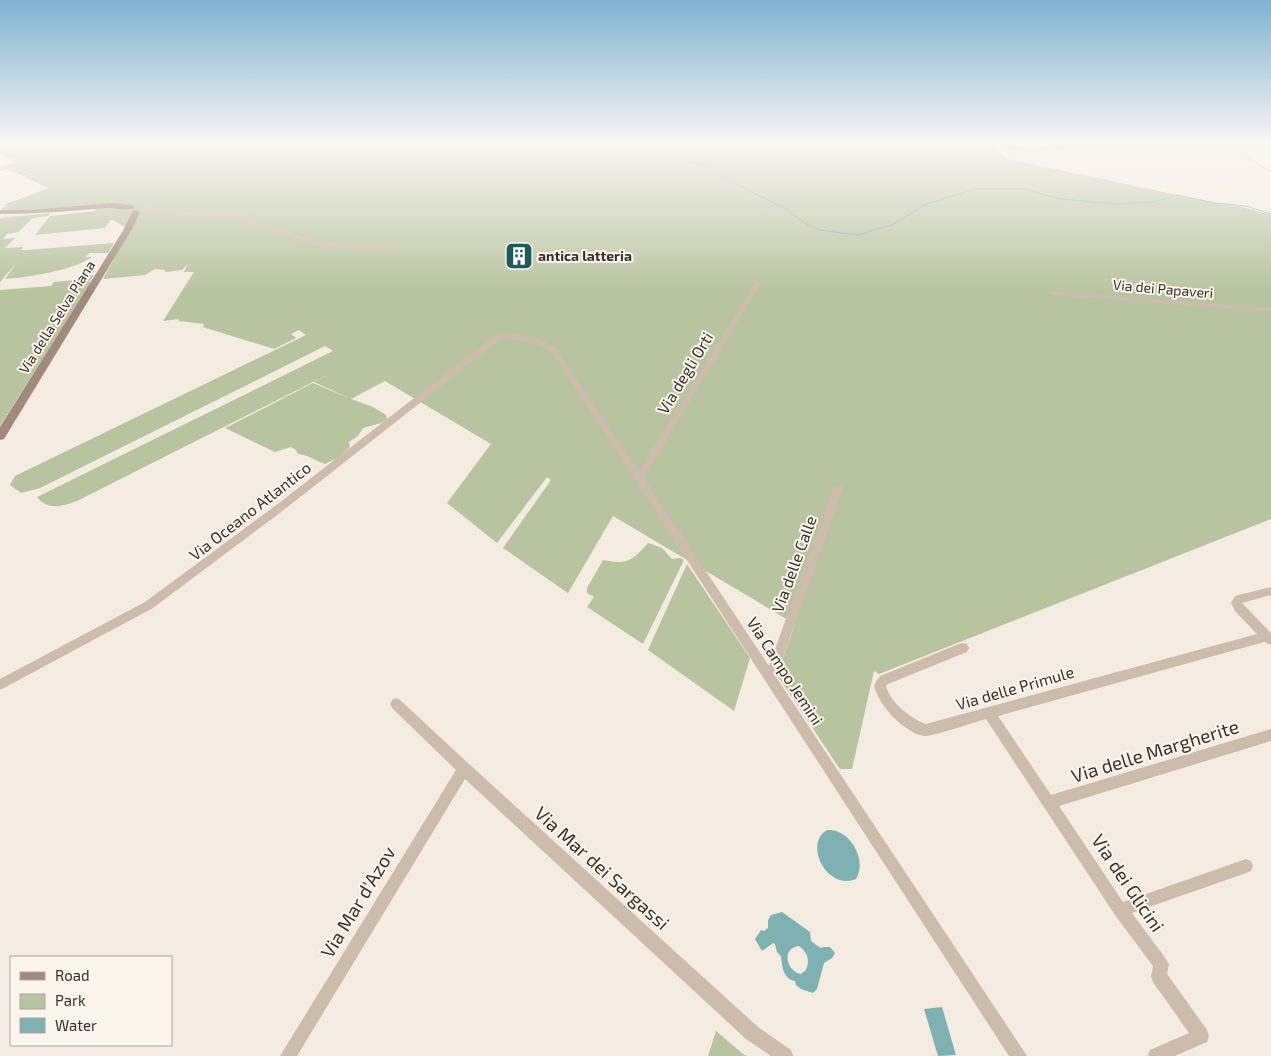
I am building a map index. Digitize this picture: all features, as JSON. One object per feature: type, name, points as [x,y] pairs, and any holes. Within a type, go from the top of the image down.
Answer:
[{"type":"street","points":[[0,212],[30,212],[107,205],[178,213],[228,215],[324,245],[394,249]]},
{"type":"street","name":"Via della Selva Piana","points":[[0,436],[128,229],[137,209]]},
{"type":"street","name":"Via degli Orti","points":[[639,478],[758,283]]},
{"type":"street","name":"Via dei Papaveri","points":[[1053,293],[1271,310]]},
{"type":"street","name":"Via Campo Jemini","points":[[502,336],[530,340],[553,349],[1020,1056]]},
{"type":"street","name":"Via Oceano Atlantico","points":[[0,685],[149,605],[502,336]]},
{"type":"street","name":"Via delle Calle","points":[[770,678],[838,488]]},
{"type":"street","points":[[1269,638],[1236,603],[1239,599],[1271,591]]},
{"type":"street","name":"Via delle Primule","points":[[963,648],[884,680],[880,685],[881,692],[908,721],[921,729],[929,729],[1269,638]]},
{"type":"street","name":"Via Mar dei Sargassi","points":[[396,704],[464,769],[752,1033],[785,1056]]},
{"type":"street","name":"Via dei Glicini","points":[[990,713],[1120,910],[1161,964],[1158,976],[1201,1036],[1156,1056]]},
{"type":"street","name":"Via delle Margherite","points":[[1049,802],[1271,735]]},
{"type":"street","name":"Via Mar d'Azov","points":[[288,1056],[464,769]]},
{"type":"street","points":[[1120,910],[1246,866]]},
{"type":"green space","points":[[32,194],[1174,194],[1215,203],[1231,204],[1271,215],[1271,519],[879,674],[874,671],[852,769],[840,769],[777,675],[795,624],[613,516],[568,593],[503,548],[551,480],[547,477],[497,543],[447,503],[491,444],[385,381],[351,399],[314,382],[329,374],[77,501],[61,506],[51,506],[37,497],[333,351],[325,346],[40,488],[21,493],[10,485],[15,476],[306,335],[299,330],[291,334],[296,338],[274,349],[203,327],[204,324],[179,321],[179,319],[163,321],[194,272],[184,272],[188,264],[182,270],[165,272],[165,270],[155,269],[145,275],[103,279],[130,230],[110,220],[105,228],[35,235],[50,216],[97,211],[87,205],[22,211],[0,209],[5,207],[6,204]]},
{"type":"green space","points":[[50,213],[48,216],[33,218],[18,232],[7,234],[3,239],[15,238],[5,248],[23,247],[21,250],[27,250],[114,243],[108,253],[89,253],[86,257],[92,257],[62,270],[5,279],[17,262],[0,282],[0,218]]},
{"type":"green space","points":[[94,275],[0,426],[0,290],[51,286],[54,282],[75,280],[78,276]]},
{"type":"green space","points":[[313,383],[373,407],[386,415],[387,419],[381,423],[363,428],[358,436],[349,442],[350,447],[339,457],[325,464],[298,454],[291,447],[275,452],[225,428]]},
{"type":"green space","points":[[648,543],[662,548],[672,559],[680,558],[684,560],[643,644],[587,607],[594,597],[587,593],[587,588],[603,560],[624,562],[633,558]]},
{"type":"green space","points":[[687,564],[750,658],[734,711],[648,650]]},
{"type":"green space","points":[[716,1031],[743,1054],[747,1056],[708,1056]]},
{"type":"water","points":[[827,830],[843,834],[854,846],[860,863],[856,879],[845,881],[836,878],[822,864],[818,855],[817,845],[820,837]]},
{"type":"water","points":[[782,912],[810,932],[811,941],[820,947],[830,947],[835,953],[832,958],[824,963],[817,989],[813,993],[801,989],[796,985],[795,981],[788,978],[775,944],[773,943],[762,951],[755,939],[761,930],[764,931],[768,928],[768,920],[771,915]],"holes":[[[799,946],[806,954],[808,963],[806,970],[801,974],[792,969],[789,964],[788,955],[793,948]]]},
{"type":"water","points":[[942,1007],[956,1055],[938,1056],[924,1009]]},
{"type":"waterway","points":[[757,194],[786,209],[803,222],[819,230],[858,235],[892,225],[924,205],[959,194]]},
{"type":"waterway","points":[[1044,194],[1062,199],[1114,204],[1153,202],[1177,195],[1215,203],[1246,206],[1271,214]]},
{"type":"place","name":"antica latteria","points":[[519,256]]}]
